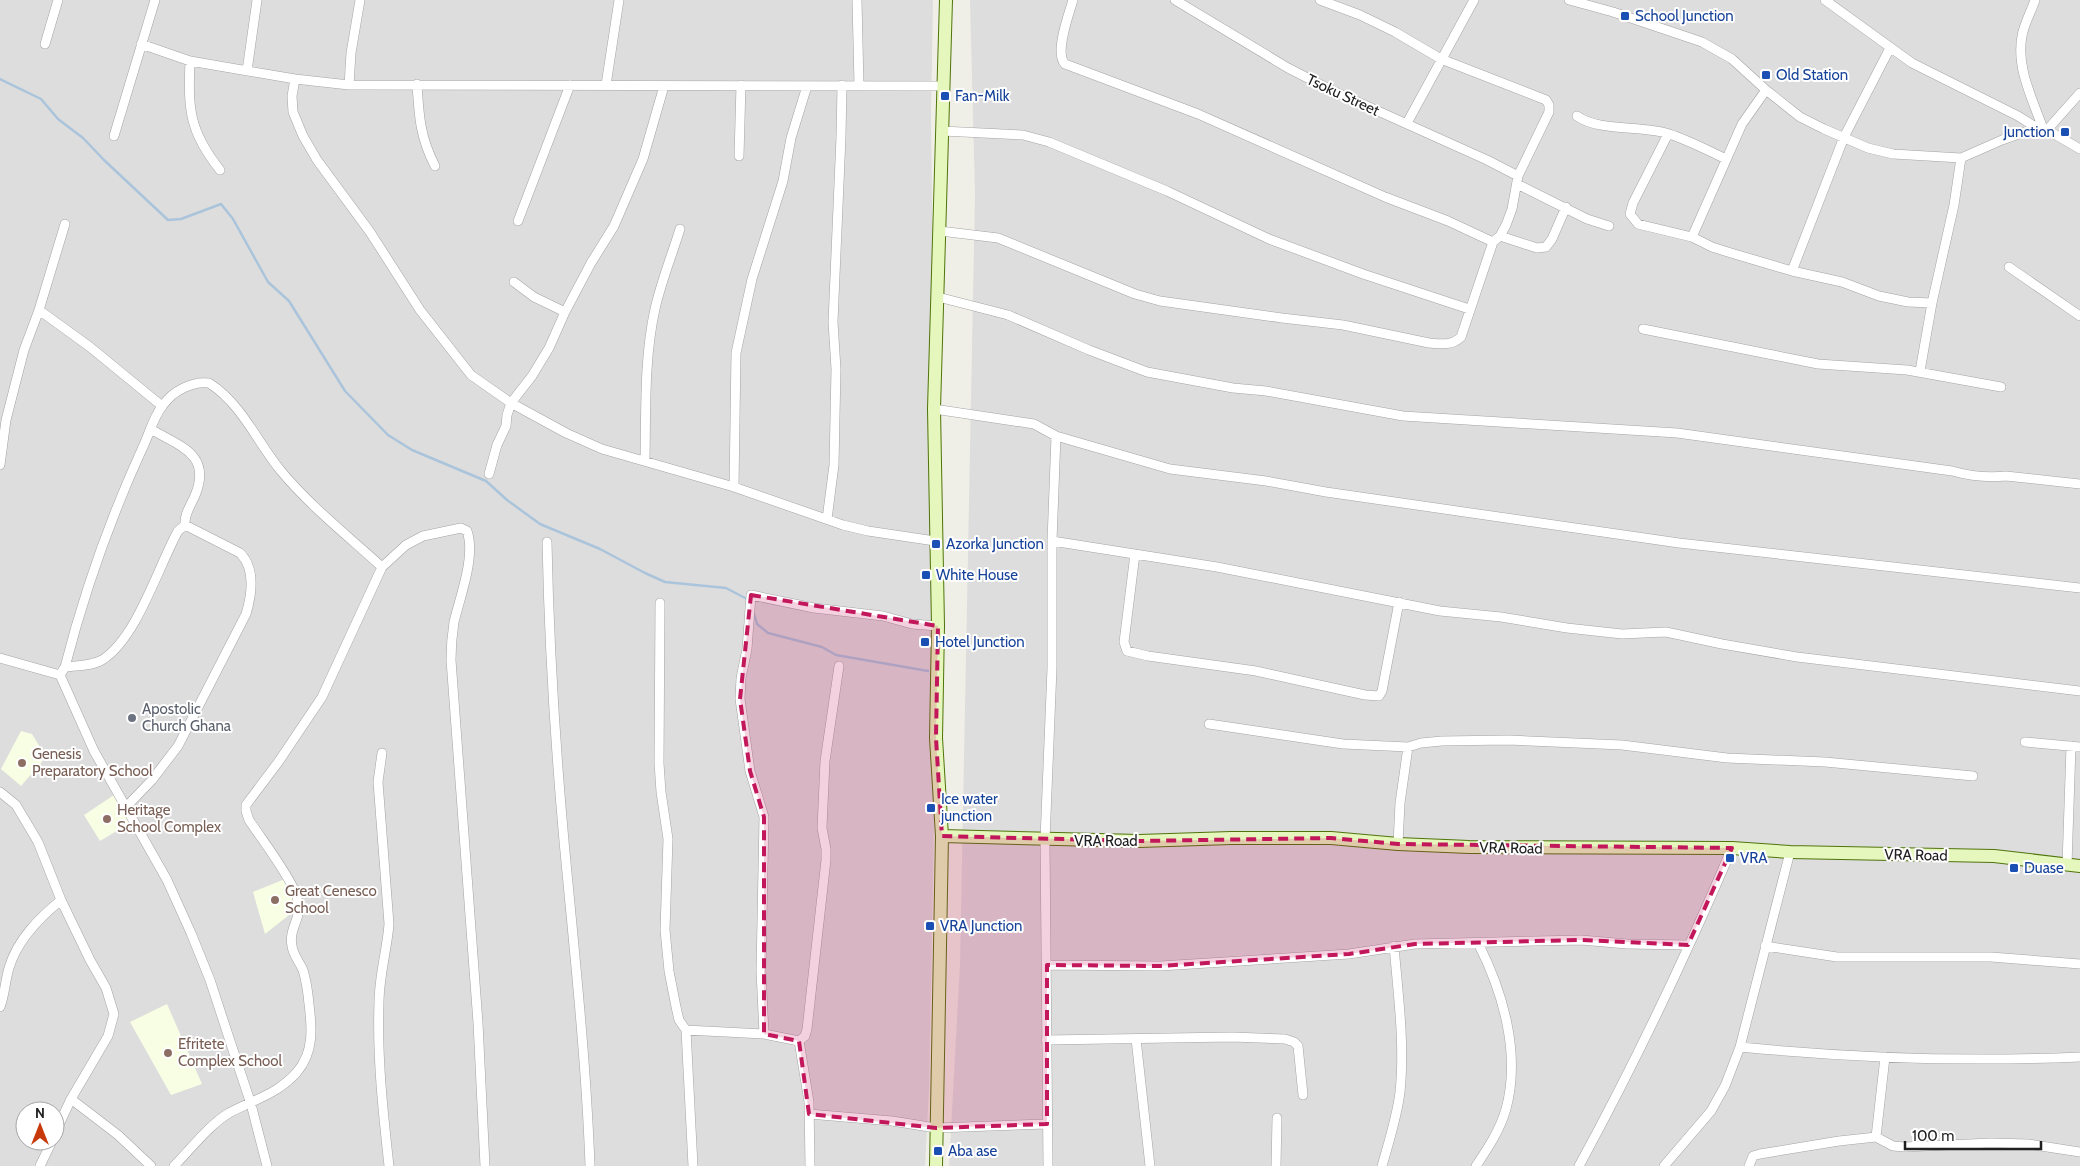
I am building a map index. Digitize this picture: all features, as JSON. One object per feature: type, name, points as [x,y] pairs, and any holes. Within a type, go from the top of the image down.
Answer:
[{"type":"street","points":[[45,44],[58,0]]},
{"type":"street","points":[[114,136],[155,0]]},
{"type":"street","points":[[247,71],[256,0]]},
{"type":"street","points":[[349,85],[351,53],[360,0]]},
{"type":"street","points":[[606,85],[619,0]]},
{"type":"street","points":[[857,0],[859,85]]},
{"type":"street","points":[[936,1166],[942,836],[936,738],[938,626],[934,409],[946,0]]},
{"type":"street","points":[[1072,0],[1062,42],[1062,57],[1065,64],[1198,114],[1376,193],[1496,239],[1537,248],[1546,247],[1552,239],[1566,207]]},
{"type":"street","name":"Tsoku Street","points":[[1175,0],[1288,68],[1329,89],[1487,160],[1587,219],[1609,226]]},
{"type":"street","points":[[940,231],[998,238],[1134,294],[1160,301],[1344,325],[1429,343],[1441,344],[1457,341],[1461,337],[1496,239],[1512,208],[1518,180],[1549,112],[1549,105],[1546,100],[1441,59],[1395,32],[1320,0]]},
{"type":"street","points":[[1407,123],[1474,0]]},
{"type":"street","points":[[1569,0],[1613,12],[1702,42],[1732,59],[1766,90],[1800,117],[1868,148],[1893,154],[1961,158],[2042,128],[2080,93]]},
{"type":"street","points":[[1825,0],[1912,63],[2080,149]]},
{"type":"street","points":[[2036,0],[2022,37],[2021,58],[2028,87],[2042,128]]},
{"type":"street","points":[[141,44],[190,61],[295,79],[349,85],[944,86]]},
{"type":"street","points":[[1792,271],[1844,137],[1890,48]]},
{"type":"street","points":[[190,61],[190,107],[194,129],[206,153],[220,170]]},
{"type":"street","points":[[295,79],[292,96],[294,112],[317,160],[370,232],[420,310],[471,375],[511,403],[602,449],[734,487],[827,520],[868,531],[935,541]]},
{"type":"street","points":[[417,84],[424,146],[435,166]]},
{"type":"street","points":[[518,221],[570,85]]},
{"type":"street","points":[[739,156],[741,85]]},
{"type":"street","points":[[827,520],[834,465],[836,369],[833,322],[842,137],[842,85]]},
{"type":"street","points":[[489,474],[497,445],[506,426],[511,403],[532,376],[549,348],[565,312],[591,263],[614,226],[643,159],[664,86]]},
{"type":"street","points":[[734,487],[738,341],[752,279],[783,181],[791,138],[807,86]]},
{"type":"street","points":[[1692,237],[1742,124],[1766,90]]},
{"type":"street","points":[[1577,116],[1590,123],[1632,127],[1668,134],[1726,159]]},
{"type":"street","points":[[942,131],[1023,135],[1049,142],[1167,191],[1269,240],[1363,274],[1470,309]]},
{"type":"street","points":[[1668,134],[1633,203],[1630,214],[1638,224],[1692,237],[1712,247],[1792,271],[1842,282],[1879,296],[1908,302],[1932,303]]},
{"type":"street","points":[[1920,371],[1932,303],[1954,205],[1961,158]]},
{"type":"street","points":[[0,465],[6,420],[22,358],[31,328],[39,310],[65,224]]},
{"type":"street","points":[[645,461],[651,330],[655,308],[680,229]]},
{"type":"street","points":[[2009,267],[2080,316]]},
{"type":"street","points":[[514,282],[529,294],[565,312]]},
{"type":"street","points":[[938,297],[1008,315],[1089,350],[1147,372],[1233,388],[1310,398],[1403,416],[1677,432],[1952,471],[1964,475],[1994,478],[2006,476],[2080,484]]},
{"type":"street","points":[[39,310],[90,347],[162,406]]},
{"type":"street","points":[[1643,329],[1818,364],[1920,371],[2001,387]]},
{"type":"street","points":[[267,1166],[251,1104],[210,980],[191,933],[167,880],[94,751],[62,671],[84,598],[112,522],[151,429],[162,406],[169,398],[193,384],[209,383],[236,406],[268,454],[296,488],[382,567]]},
{"type":"street","points":[[934,409],[1034,424],[1056,436],[1170,469],[1266,481],[1326,492],[1679,543],[2080,588]]},
{"type":"street","points":[[0,658],[62,671],[85,666],[101,660],[115,650],[135,620],[178,531],[185,525],[185,518],[197,492],[200,478],[200,468],[196,459],[187,449],[151,429]]},
{"type":"street","points":[[1048,1166],[1046,1124],[1047,965],[1045,840],[1052,668],[1052,541],[1056,436]]},
{"type":"street","points":[[126,807],[152,780],[178,746],[242,622],[251,596],[250,567],[247,560],[240,554],[185,525]]},
{"type":"street","points":[[174,1166],[219,1120],[272,1093],[298,1071],[308,1053],[312,1033],[303,970],[291,944],[300,907],[295,892],[287,878],[249,820],[246,805],[322,697],[382,567],[406,545],[423,536],[452,528],[461,528],[467,531],[470,539],[465,579],[454,624],[451,660],[478,1023],[485,1166]]},
{"type":"street","points":[[1052,541],[1217,568],[1440,611],[1493,616],[1567,628],[1622,634],[1666,632],[1797,657],[2080,690]]},
{"type":"street","points":[[547,542],[550,658],[582,1032],[590,1166]]},
{"type":"street","points":[[1135,554],[1124,642],[1127,651],[1148,656],[1256,671],[1365,695],[1380,696],[1399,602]]},
{"type":"street","points":[[764,1034],[761,971],[764,817],[752,780],[740,699],[740,685],[749,630],[751,595],[814,608],[883,616],[912,624],[938,626]]},
{"type":"street","points":[[660,602],[659,763],[668,839],[666,930],[669,971],[676,1007],[679,1020],[686,1030],[693,1166]]},
{"type":"street","points":[[799,1041],[805,1036],[808,1029],[819,931],[826,849],[822,828],[823,781],[839,666]]},
{"type":"street","points":[[1209,724],[1344,744],[1408,747],[1442,741],[1508,740],[1622,745],[1727,758],[1825,762],[1972,776]]},
{"type":"street","points":[[2026,742],[2076,746],[2074,865]]},
{"type":"street","points":[[1398,844],[1400,803],[1408,747]]},
{"type":"street","points":[[382,752],[379,790],[389,924],[388,940],[381,972],[379,1003],[381,1097],[389,1166]]},
{"type":"street","points":[[0,792],[16,805],[38,842],[61,900],[106,988],[114,1014],[108,1036],[65,1113]]},
{"type":"street","name":"VRA Road","points":[[942,836],[1139,841],[1268,837],[1331,838],[1398,844],[1540,848],[1732,848],[1790,852],[1994,856],[2074,865]]},
{"type":"street","points":[[1579,1166],[1638,1049],[1732,848]]},
{"type":"street","points":[[1664,1166],[1711,1111],[1725,1086],[1740,1047],[1790,852]]},
{"type":"street","points":[[0,1007],[10,964],[26,936],[41,916],[61,900]]},
{"type":"street","points":[[1047,965],[1160,966],[1349,954],[1394,946],[1478,943],[1582,940],[1627,944],[1688,945]]},
{"type":"street","points":[[1476,1166],[1496,1136],[1506,1108],[1510,1083],[1511,1054],[1501,997],[1493,973],[1478,943]]},
{"type":"street","points":[[1382,1166],[1396,1115],[1400,1090],[1401,1034],[1394,946]]},
{"type":"street","points":[[1765,946],[1837,957],[1991,957],[2080,964]]},
{"type":"street","points":[[686,1030],[725,1030],[764,1034],[799,1041]]},
{"type":"street","points":[[1046,1040],[1232,1037],[1285,1039],[1298,1046],[1303,1095]]},
{"type":"street","points":[[1136,1039],[1150,1166]]},
{"type":"street","points":[[799,1041],[808,1088],[810,1166]]},
{"type":"street","points":[[1740,1047],[1885,1057],[1962,1059],[2080,1056]]},
{"type":"street","points":[[1876,1137],[1885,1057]]},
{"type":"street","points":[[72,1099],[114,1131],[151,1166]]},
{"type":"street","points":[[809,1114],[892,1121],[936,1128],[1046,1124]]},
{"type":"street","points":[[1276,1166],[1277,1118]]},
{"type":"street","points":[[1749,1166],[1753,1156],[1760,1154],[1876,1137],[1893,1146],[1905,1147],[1991,1143],[2028,1144],[2080,1152]]},
{"type":"street","points":[[40,1166],[47,1151]]},
{"type":"highlighted area","points":[[751,595],[938,626],[936,738],[942,836],[1139,841],[1331,838],[1398,844],[1732,848],[1688,945],[1581,940],[1415,944],[1349,954],[1160,966],[1047,965],[1047,1124],[936,1128],[809,1114],[799,1041],[764,1034],[764,817],[750,771],[740,699]]},
{"type":"shaded area","points":[[0,0],[933,0],[931,114],[937,659],[929,1090],[925,1166],[0,1166]]},
{"type":"shaded area","points":[[970,0],[2080,0],[2080,1166],[949,1166],[960,964],[975,193]]},
{"type":"shaded area","name":"Genesis Preparatory School","points":[[21,731],[32,734],[46,757],[21,786],[1,769]]},
{"type":"shaded area","name":"Heritage School Complex","points":[[114,795],[130,823],[100,841],[84,815]]},
{"type":"shaded area","name":"Great Cenesco School","points":[[285,879],[298,908],[265,934],[253,892]]},
{"type":"shaded area","name":"Efritete Complex School","points":[[167,1004],[202,1084],[171,1095],[130,1022]]},
{"type":"waterway","points":[[0,79],[41,99],[58,119],[83,138],[168,220],[181,219],[221,204],[233,219],[268,282],[289,301],[345,391],[388,435],[412,450],[486,481],[507,500],[540,524],[600,549],[645,573],[665,582],[726,588],[747,599]]},
{"type":"waterway","points":[[754,614],[757,624],[768,633],[822,647],[836,655],[928,671]]},
{"type":"place","name":"School Junction","points":[[1625,16]]},
{"type":"place","name":"Old Station","points":[[1766,75]]},
{"type":"place","name":"Fan-Milk","points":[[945,96]]},
{"type":"place","name":"Junction","points":[[2065,132]]},
{"type":"place","name":"Azorka Junction","points":[[936,544]]},
{"type":"place","name":"White House","points":[[926,575]]},
{"type":"place","name":"Hotel Junction","points":[[925,642]]},
{"type":"place","name":"Apostolic Church Ghana","points":[[132,718]]},
{"type":"place","name":"Genesis Preparatory School","points":[[22,763]]},
{"type":"place","name":"Ice water junction","points":[[931,808]]},
{"type":"place","name":"Heritage School Complex","points":[[107,819]]},
{"type":"place","name":"VRA","points":[[1730,858]]},
{"type":"place","name":"Duase","points":[[2014,868]]},
{"type":"place","name":"Great Cenesco School","points":[[275,900]]},
{"type":"place","name":"VRA Junction","points":[[930,926]]},
{"type":"place","name":"Efritete Complex School","points":[[168,1053]]},
{"type":"place","name":"Aba ase","points":[[938,1151]]}]
